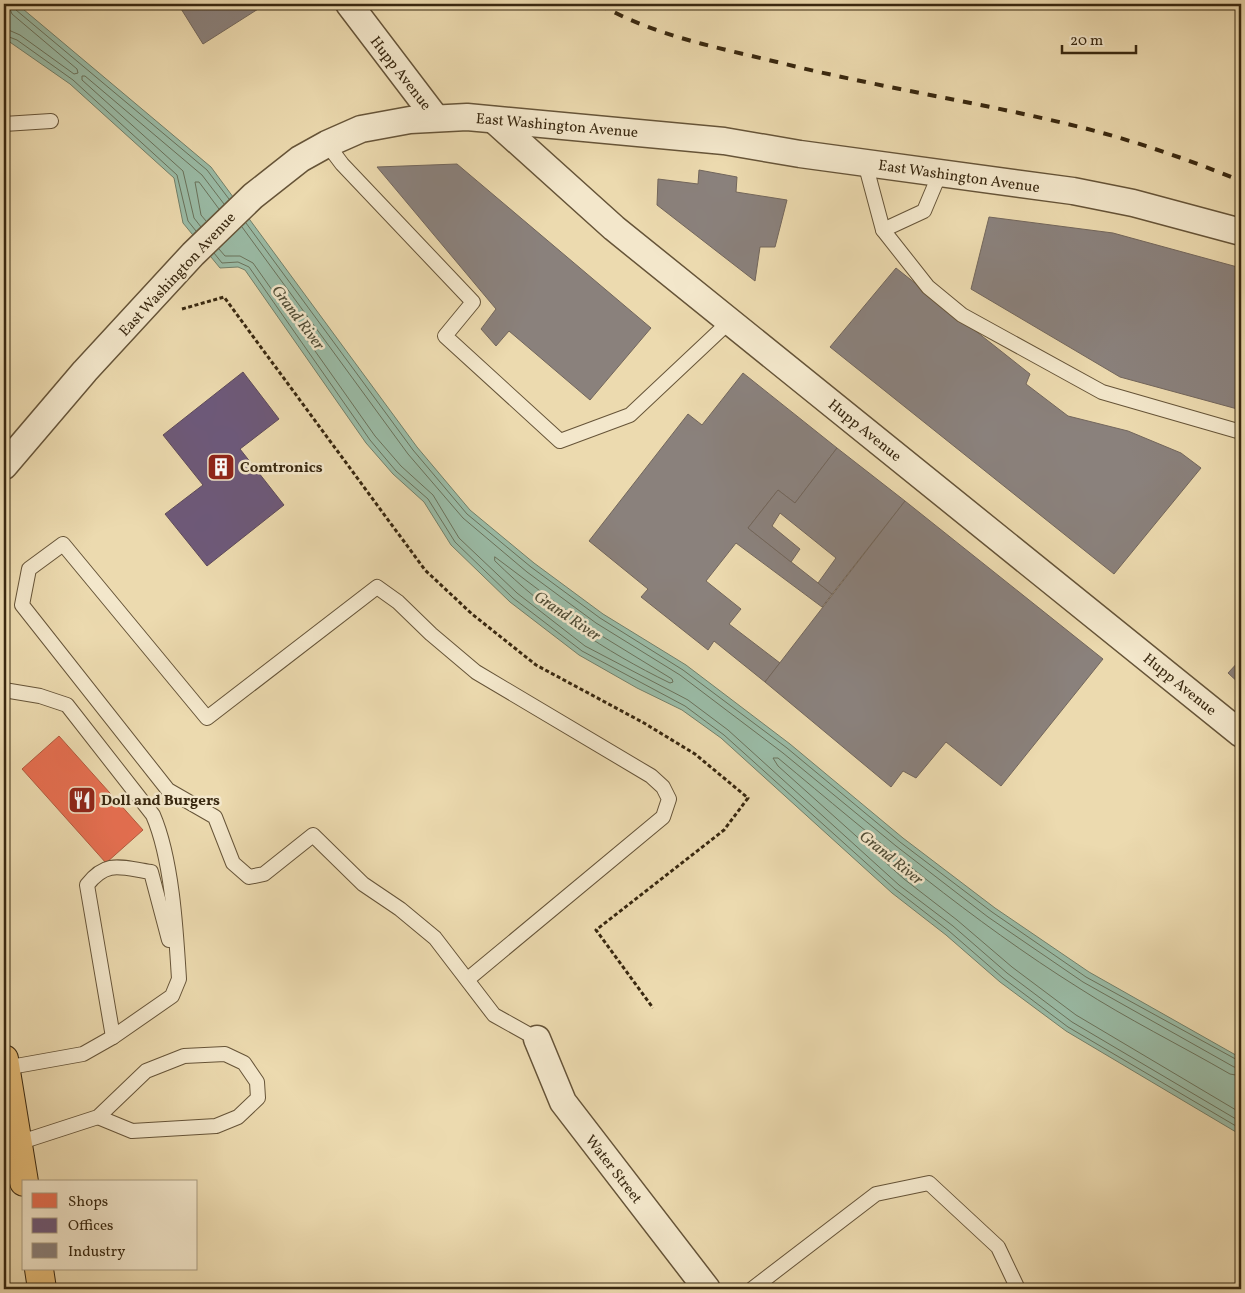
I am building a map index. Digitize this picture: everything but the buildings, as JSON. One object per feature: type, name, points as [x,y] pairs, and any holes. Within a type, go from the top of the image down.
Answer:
[{"type":"main road","points":[[4,1064],[24,1180]]},
{"type":"main road","points":[[39,1270],[42,1289]]},
{"type":"street","name":"Hupp Avenue","points":[[349,4],[435,117]]},
{"type":"street","name":"East Washington Avenue","points":[[4,466],[85,372],[194,254],[253,196],[300,159],[326,144],[361,129],[435,117],[494,120],[714,140],[865,163],[1073,191],[1133,203],[1241,232]]},
{"type":"street","name":"Hupp Avenue","points":[[494,120],[614,228],[1241,734]]},
{"type":"street","name":"Water Street","points":[[537,1039],[563,1102],[707,1289]]},
{"type":"lane","points":[[4,124],[52,121]]},
{"type":"lane","points":[[326,144],[342,164],[473,302],[445,336],[560,441],[630,415],[730,321]]},
{"type":"lane","points":[[865,163],[883,230],[928,287],[962,315],[1102,392],[1241,432]]},
{"type":"lane","points":[[883,230],[924,211],[940,173]]},
{"type":"lane","points":[[468,979],[663,817],[669,799],[663,787],[651,776],[476,672],[431,634],[398,602],[377,588],[207,718],[63,544],[30,569],[22,605],[168,790],[215,817],[233,863],[249,877],[264,874],[313,835],[363,884],[400,909],[435,938],[494,1015],[537,1039]]},
{"type":"lane","points":[[4,690],[40,696],[67,705],[153,815],[161,833],[167,861],[179,979],[172,996],[114,1037],[83,1054],[4,1064]]},
{"type":"lane","points":[[114,1037],[87,885],[98,871],[116,867],[151,872],[179,979]]},
{"type":"lane","points":[[18,1143],[98,1117],[146,1071],[184,1056],[225,1054],[244,1064],[257,1082],[258,1098],[238,1117],[216,1126],[132,1131],[98,1117]]},
{"type":"lane","points":[[752,1289],[876,1194],[929,1183],[998,1247],[1018,1289]]},
{"type":"path","points":[[182,309],[224,297],[425,570],[472,614],[536,665],[644,723],[695,754],[748,798],[724,830],[596,930],[653,1008]]},
{"type":"water","name":"Grand River","points":[[4,4],[17,4],[211,167],[417,447],[470,510],[534,563],[603,614],[686,665],[790,744],[903,838],[995,908],[1089,972],[1241,1058],[1241,1135],[1066,1031],[1000,982],[946,935],[892,893],[721,738],[682,710],[637,688],[579,655],[510,602],[451,545],[424,502],[393,474],[366,443],[245,270],[238,267],[220,268],[183,223],[174,178],[70,84],[4,38]]},
{"type":"railway","points":[[599,4],[642,25],[688,40],[819,72],[1084,128],[1164,152],[1241,181]]},
{"type":"place","name":"Comtronics","points":[[221,467]]},
{"type":"place","name":"Doll and Burgers","points":[[82,800]]}]
